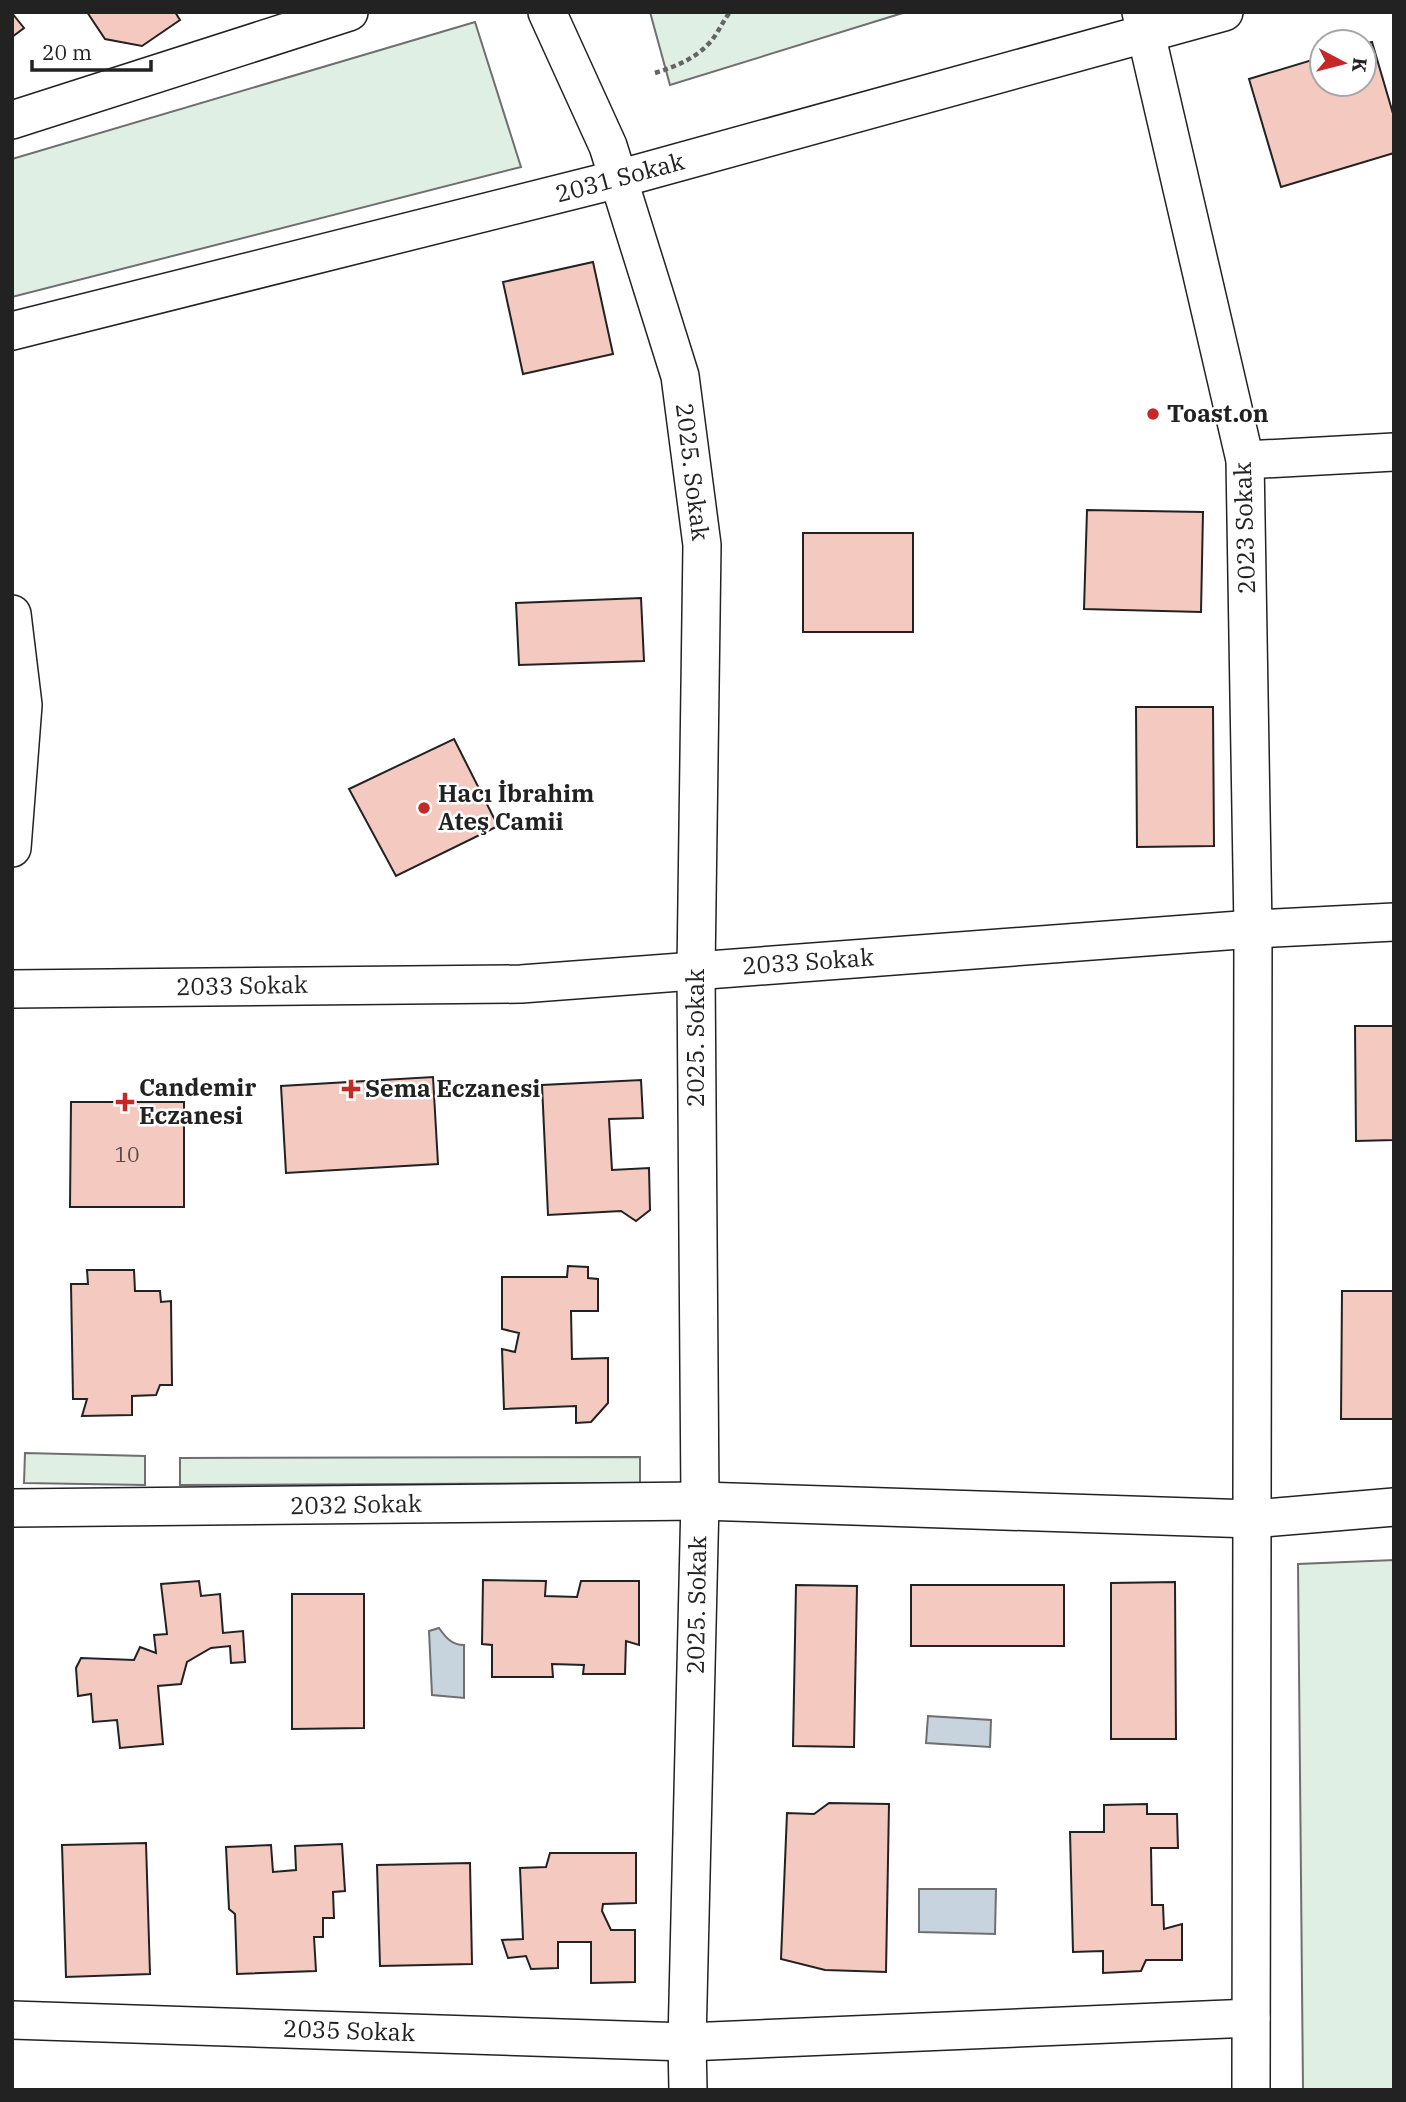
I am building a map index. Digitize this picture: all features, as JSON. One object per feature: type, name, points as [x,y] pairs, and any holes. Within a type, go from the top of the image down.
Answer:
[{"type":"street","points":[[12,120],[349,12]]},
{"type":"street","name":"2025. Sokak","points":[[547,12],[608,146],[680,376],[702,545],[696,971],[699,1501],[688,2090]]},
{"type":"street","name":"2031 Sokak","points":[[12,331],[618,179],[1144,22],[1224,12]]},
{"type":"street","name":"2023 Sokak","points":[[1144,22],[1245,460],[1253,929],[1251,2090]]},
{"type":"street","points":[[1245,460],[1394,452]]},
{"type":"street","points":[[12,614],[23,705],[12,848]]},
{"type":"street","name":"2033 Sokak","points":[[12,989],[521,984],[1253,929],[1394,922]]},
{"type":"street","name":"2032 Sokak","points":[[12,1508],[699,1501],[1252,1519],[1394,1507]]},
{"type":"street","name":"2035 Sokak","points":[[12,2020],[687,2042],[1251,2018]]},
{"type":"path","points":[[655,72],[677,66],[698,55],[713,39],[730,12]]},
{"type":"green space","points":[[650,12],[906,12],[670,85]]},
{"type":"green space","points":[[475,22],[521,167],[12,297],[12,159]]},
{"type":"green space","points":[[25,1453],[145,1456],[145,1485],[24,1483]]},
{"type":"green space","points":[[640,1457],[640,1483],[180,1485],[180,1458]]},
{"type":"green space","points":[[1394,1560],[1394,2090],[1303,2090],[1298,1564]]},
{"type":"shaded area","points":[[439,1628],[450,1640],[464,1645],[464,1698],[432,1695],[429,1631]]},
{"type":"shaded area","points":[[928,1716],[991,1720],[990,1747],[926,1743]]},
{"type":"shaded area","points":[[919,1889],[996,1889],[995,1934],[919,1932]]},
{"type":"building","points":[[87,12],[175,12],[180,20],[142,46],[105,39]]},
{"type":"building","points":[[12,13],[24,28],[12,37]]},
{"type":"building","points":[[1308,61],[1308,98],[1378,98],[1378,62],[1394,117],[1394,153],[1281,187],[1249,79]]},
{"type":"building","points":[[593,262],[613,354],[523,374],[503,282]]},
{"type":"building","points":[[1087,510],[1203,512],[1201,612],[1084,609]]},
{"type":"building","points":[[803,533],[913,533],[913,632],[803,632]]},
{"type":"building","points":[[641,598],[644,661],[519,665],[516,603]]},
{"type":"building","points":[[1136,707],[1213,707],[1214,846],[1137,847]]},
{"type":"building","name":"Hacı İbrahim Ateş Camii","points":[[454,739],[498,826],[396,876],[349,789]]},
{"type":"building","points":[[1355,1026],[1394,1026],[1394,1140],[1356,1141]]},
{"type":"building","points":[[433,1077],[438,1164],[286,1173],[281,1086]]},
{"type":"building","points":[[641,1080],[643,1118],[609,1119],[612,1170],[649,1168],[650,1210],[636,1221],[621,1211],[548,1215],[542,1085]]},
{"type":"building","points":[[71,1102],[184,1102],[184,1207],[70,1207]]},
{"type":"building","points":[[568,1266],[588,1267],[588,1278],[598,1279],[598,1311],[571,1311],[572,1359],[608,1358],[608,1403],[591,1422],[576,1423],[576,1406],[504,1409],[502,1349],[515,1352],[519,1333],[502,1329],[502,1277],[567,1277]]},
{"type":"building","points":[[87,1270],[134,1270],[135,1291],[160,1291],[161,1302],[171,1301],[172,1385],[160,1385],[156,1395],[132,1396],[132,1415],[82,1416],[87,1399],[73,1399],[71,1284],[88,1284]]},
{"type":"building","points":[[1342,1291],[1394,1291],[1394,1419],[1341,1419]]},
{"type":"building","points":[[483,1580],[546,1581],[545,1596],[577,1597],[581,1581],[639,1581],[639,1645],[626,1641],[625,1674],[583,1674],[584,1665],[552,1664],[553,1677],[492,1677],[492,1645],[482,1644]]},
{"type":"building","points":[[199,1581],[201,1596],[220,1594],[223,1633],[243,1631],[245,1662],[231,1663],[230,1646],[211,1648],[187,1662],[181,1684],[158,1686],[163,1744],[120,1748],[117,1720],[93,1722],[91,1694],[78,1696],[76,1668],[81,1658],[134,1660],[140,1647],[156,1653],[154,1635],[167,1634],[161,1584]]},
{"type":"building","points":[[1175,1582],[1176,1739],[1111,1739],[1111,1583]]},
{"type":"building","points":[[796,1585],[857,1586],[854,1747],[793,1746]]},
{"type":"building","points":[[911,1585],[1064,1585],[1064,1646],[911,1646]]},
{"type":"building","points":[[292,1594],[364,1594],[364,1728],[292,1729]]},
{"type":"building","points":[[829,1803],[889,1804],[886,1972],[825,1970],[781,1959],[787,1813],[814,1814]]},
{"type":"building","points":[[1147,1804],[1147,1814],[1177,1814],[1178,1848],[1151,1848],[1152,1905],[1163,1905],[1164,1929],[1182,1924],[1182,1960],[1146,1960],[1141,1971],[1103,1973],[1103,1951],[1073,1952],[1070,1832],[1104,1832],[1104,1805]]},
{"type":"building","points":[[146,1843],[150,1974],[66,1977],[62,1845]]},
{"type":"building","points":[[342,1844],[345,1891],[333,1892],[334,1918],[323,1918],[323,1937],[314,1937],[316,1971],[237,1974],[235,1914],[229,1909],[226,1847],[271,1845],[273,1872],[296,1870],[295,1846]]},
{"type":"building","points":[[550,1853],[636,1853],[636,1903],[603,1904],[602,1911],[611,1930],[635,1930],[635,1982],[591,1983],[591,1942],[558,1942],[558,1968],[531,1969],[526,1956],[508,1958],[502,1940],[523,1939],[520,1868],[546,1867]]},
{"type":"building","points":[[470,1863],[472,1964],[380,1966],[377,1865]]},
{"type":"place","name":"Toast.on","points":[[1153,414]]},
{"type":"place","name":"Hacı İbrahim Ateş Camii","points":[[424,808]]},
{"type":"place","name":"Sema Eczanesi","points":[[351,1089]]},
{"type":"place","name":"Candemir Eczanesi","points":[[125,1102]]}]
